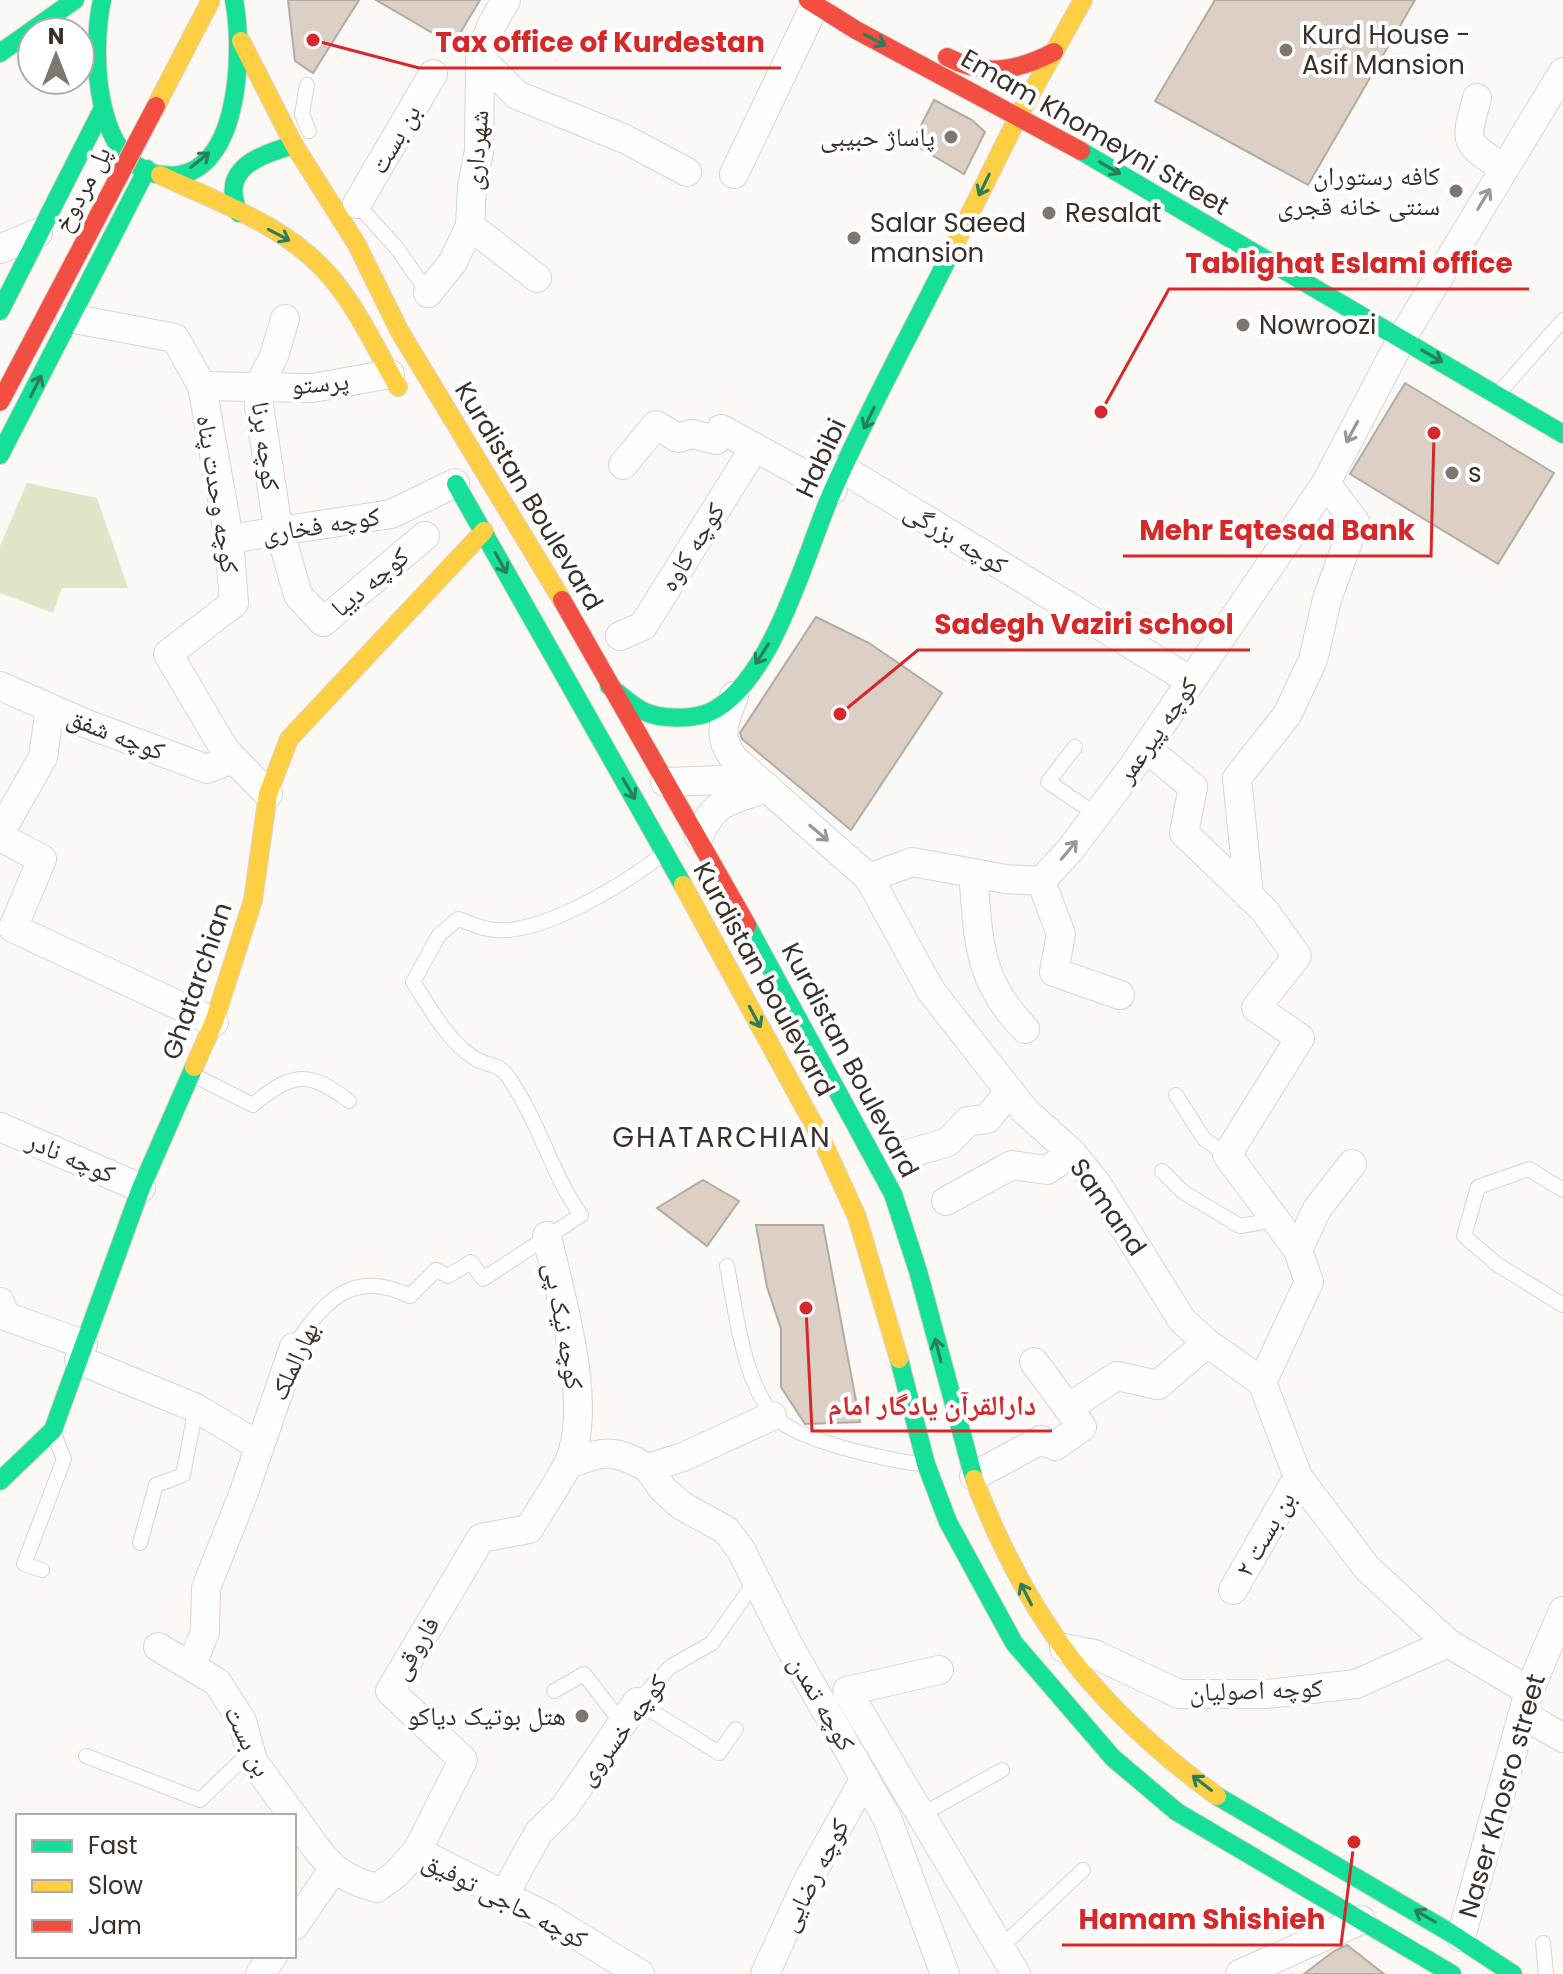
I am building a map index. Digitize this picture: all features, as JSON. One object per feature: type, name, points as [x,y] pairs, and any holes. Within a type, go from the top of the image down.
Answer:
[{"type":"main road","points":[[55,16],[75,0]]},
{"type":"main road","points":[[102,0],[95,63],[103,108],[120,147],[132,160],[153,172],[293,242],[323,269],[354,312],[406,401]]},
{"type":"main road","name":"پل مردوخ","points":[[0,402],[211,0]]},
{"type":"main road","name":"Habibi","points":[[609,686],[642,711],[654,715],[701,715],[712,712],[734,696],[768,646],[797,587],[838,479],[1019,115],[1083,0]]},
{"type":"main road","name":"Emam Khomeyni Street","points":[[811,2],[1019,115],[1563,434]]},
{"type":"main road","points":[[153,172],[187,170],[214,148],[239,89],[240,6]]},
{"type":"main road","name":"Kurdistan Boulevard","points":[[241,41],[294,145],[356,243],[400,332],[699,836],[893,1194],[915,1256],[962,1444],[983,1504],[1031,1605],[1085,1678],[1121,1715],[1205,1786],[1250,1818],[1461,1937],[1513,1974]]},
{"type":"main road","name":"Emam Khomeyni Street","points":[[933,48],[957,63],[986,72],[1003,72],[1032,64],[1054,52]]},
{"type":"main road","points":[[80,104],[81,150]]},
{"type":"main road","points":[[0,311],[103,108]]},
{"type":"main road","points":[[239,213],[233,204],[233,189],[246,163],[258,154],[294,145]]},
{"type":"main road","points":[[0,455],[70,318],[153,172]]},
{"type":"main road","name":"Kurdistan boulevard","points":[[451,476],[665,852],[820,1136],[857,1217],[876,1272],[926,1464],[948,1522],[1014,1643],[1113,1758],[1177,1812],[1452,1974]]},
{"type":"main road","name":"Ghatarchian","points":[[3,1473],[53,1430],[141,1188],[214,1022],[253,900],[268,794],[289,739],[484,531]]},
{"type":"street","name":"شهرداری","points":[[428,293],[453,262],[470,226],[479,151],[480,58],[491,26],[506,0]]},
{"type":"street","points":[[734,174],[811,2]]},
{"type":"street","points":[[480,58],[517,95],[625,139],[687,172]]},
{"type":"street","name":"کوچه پیرعمر","points":[[1041,881],[1097,815],[1146,748],[1326,483],[1402,338],[1502,167],[1563,72]]},
{"type":"street","name":"بن بست","points":[[353,199],[433,74]]},
{"type":"street","points":[[1477,98],[1468,141],[1471,147],[1502,167]]},
{"type":"street","points":[[470,226],[537,278]]},
{"type":"street","points":[[0,249],[38,233]]},
{"type":"street","name":"کوچه وحدت پناه","points":[[70,318],[175,338],[202,386],[229,539],[234,603],[168,654],[233,759],[268,794]]},
{"type":"street","name":"کوچه برنا","points":[[279,529],[260,419],[259,386],[274,356],[285,319]]},
{"type":"street","name":"پرستو","points":[[202,386],[313,388],[390,374]]},
{"type":"street","name":"کوچه بزرگی","points":[[623,465],[656,425],[678,438],[692,434],[716,440],[721,429],[755,447],[838,479],[1191,681]]},
{"type":"street","name":"کوچه کاوه","points":[[620,636],[643,626],[755,447]]},
{"type":"street","name":"کوچه فخاری","points":[[229,539],[391,514],[411,505],[451,476]]},
{"type":"street","points":[[1249,896],[1237,778],[1287,715],[1313,660],[1327,599],[1355,522],[1326,483]]},
{"type":"street","points":[[411,505],[446,570]]},
{"type":"street","name":"کوچه دیبا","points":[[279,529],[298,595],[323,622],[425,536]]},
{"type":"street","name":"کوچه شفق","points":[[0,686],[207,769],[233,759]]},
{"type":"street","name":"Samand","points":[[734,696],[723,724],[722,743],[734,759],[869,878],[931,991],[1025,1111],[1072,1153],[1097,1184],[1182,1320],[1207,1343],[1262,1382]]},
{"type":"street","points":[[50,708],[43,757],[0,835],[42,859],[6,929],[214,1022]]},
{"type":"street","points":[[1146,748],[1193,787],[1184,833],[1249,896],[1297,956],[1256,1008],[1300,1038],[1227,1155],[1298,1250],[1309,1282],[1262,1382],[1298,1477],[1367,1568],[1448,1643],[1526,1703],[1563,1738]]},
{"type":"street","points":[[665,782],[725,780],[769,788]]},
{"type":"street","points":[[699,836],[707,816],[722,803],[769,788]]},
{"type":"street","points":[[869,878],[912,862],[1041,881],[1061,934],[1054,972],[1120,995]]},
{"type":"street","points":[[973,873],[986,976],[1002,1006],[1025,1029]]},
{"type":"street","points":[[905,1155],[948,1142],[968,1121],[987,1119],[1010,1091]]},
{"type":"street","name":"کوچه نادر","points":[[0,1127],[141,1188]]},
{"type":"street","points":[[946,1201],[1012,1165],[1047,1170],[1072,1153]]},
{"type":"street","points":[[1298,1250],[1317,1209],[1352,1164]]},
{"type":"street","name":"کوچه نیک پی","points":[[547,1236],[574,1356],[578,1413],[568,1464]]},
{"type":"street","points":[[0,1302],[5,1316],[196,1408],[259,1446]]},
{"type":"street","points":[[974,1476],[1041,1440],[1055,1446],[1075,1418],[1117,1376],[1158,1385],[1207,1343]]},
{"type":"street","name":"بهارالملک","points":[[191,1666],[205,1632],[206,1588],[294,1347]]},
{"type":"street","points":[[1034,1362],[1075,1418]]},
{"type":"street","points":[[568,1464],[605,1451],[622,1453],[648,1468],[683,1457],[772,1416]]},
{"type":"street","name":"فاروقی","points":[[417,1851],[463,1760],[390,1691],[481,1538],[529,1529],[568,1464]]},
{"type":"street","name":"کوچه تمدن","points":[[648,1468],[663,1489],[682,1506],[726,1530],[757,1579],[788,1644],[887,1818],[945,1974]]},
{"type":"street","name":"بن بست ۲","points":[[1233,1590],[1298,1477]]},
{"type":"street","name":"Naser Khosro street","points":[[1461,1937],[1526,1703],[1563,1611]]},
{"type":"street","name":"کوچه اصولیان","points":[[1064,1648],[1094,1654],[1179,1694],[1267,1694],[1356,1684],[1448,1643]]},
{"type":"street","name":"بن بست","points":[[158,1647],[217,1682],[242,1721],[253,1761],[292,1814]]},
{"type":"street","name":"کوچه تمدن","points":[[939,1670],[847,1691],[1016,1974]]},
{"type":"street","name":"کوچه خسروی","points":[[504,1895],[539,1832],[564,1808],[629,1712]]},
{"type":"street","name":"کوچه رضایی","points":[[765,1974],[807,1882],[865,1778]]},
{"type":"street","name":"بن بست","points":[[296,1820],[333,1870]]},
{"type":"street","name":"کوچه حاجی توفیق","points":[[333,1870],[354,1883],[377,1888],[396,1874],[417,1851],[549,1918],[640,1974]]},
{"type":"street","points":[[296,1923],[333,1870]]},
{"type":"street","points":[[1240,1974],[1361,1920]]},
{"type":"lane","points":[[307,85],[302,114],[314,147]]},
{"type":"lane","points":[[353,199],[396,247],[428,293]]},
{"type":"lane","points":[[1498,394],[1563,320]]},
{"type":"lane","points":[[1075,747],[1048,782],[1097,815]]},
{"type":"lane","name":"بهارالملک","points":[[294,1347],[320,1308],[352,1288],[387,1285],[410,1296],[436,1270],[448,1276],[471,1262],[483,1279],[581,1215],[564,1190],[528,1104],[500,1066],[476,1060],[450,1037],[413,982],[439,935],[458,919],[490,930],[527,926],[599,896],[632,878],[665,852]]},
{"type":"lane","points":[[193,1075],[253,1105],[270,1090],[294,1079],[321,1080],[349,1101]]},
{"type":"lane","points":[[1176,1095],[1204,1139],[1227,1155]]},
{"type":"lane","points":[[1563,1190],[1529,1169],[1478,1187],[1464,1236],[1498,1265],[1563,1305]]},
{"type":"lane","points":[[1162,1171],[1183,1192],[1240,1226],[1276,1220]]},
{"type":"lane","points":[[727,1266],[744,1353],[772,1416],[816,1439],[881,1460],[926,1464]]},
{"type":"lane","points":[[140,1543],[156,1485],[183,1475],[196,1408]]},
{"type":"lane","points":[[42,1570],[24,1564],[64,1459],[53,1430]]},
{"type":"lane","name":"کوچه خسروی","points":[[629,1712],[670,1667],[712,1643],[757,1579]]},
{"type":"lane","points":[[554,1691],[584,1674],[629,1712],[719,1753],[736,1729]]},
{"type":"lane","points":[[86,1756],[200,1800],[250,1752]]},
{"type":"lane","points":[[921,1815],[1002,1770]]},
{"type":"lane","points":[[1000,1948],[1083,1870]]},
{"type":"lane","points":[[1543,1943],[1546,1974]]},
{"type":"green space","points":[[27,483],[97,498],[128,588],[62,588],[53,613],[0,593],[0,546]]},
{"type":"building","points":[[288,0],[359,0],[313,73],[295,61]]},
{"type":"building","points":[[376,0],[480,0],[453,45]]},
{"type":"building","name":"Kurd House - Asif Mansion","points":[[1215,0],[1415,0],[1308,185],[1155,101]]},
{"type":"building","name":"پاساژ حبیبی","points":[[934,100],[972,120],[985,132],[964,174],[912,143]]},
{"type":"building","name":"s","points":[[1405,383],[1554,473],[1498,564],[1350,474]]},
{"type":"building","points":[[816,617],[869,643],[942,693],[851,830],[742,739],[740,733]]},
{"type":"building","points":[[703,1180],[739,1201],[707,1246],[657,1208]]},
{"type":"building","points":[[756,1225],[823,1225],[860,1422],[805,1424],[781,1387],[781,1329],[767,1287]]},
{"type":"building","points":[[1347,1945],[1384,1974],[1304,1974],[1334,1951]]},
{"type":"traffic: fast","points":[[0,53],[75,0]]},
{"type":"traffic: fast","points":[[102,0],[97,47],[98,75],[110,129],[122,151],[139,167],[162,175],[188,172],[208,159],[222,137],[236,80],[238,50],[234,0]]},
{"type":"traffic: fast","points":[[0,311],[103,108]]},
{"type":"traffic: fast","points":[[239,213],[234,198],[238,175],[256,159],[294,145]]},
{"type":"traffic: fast","points":[[1081,151],[1563,434]]},
{"type":"traffic: fast","points":[[0,455],[147,169]]},
{"type":"traffic: fast","points":[[609,686],[643,711],[669,717],[689,717],[714,710],[736,693],[755,670],[786,610],[846,460],[949,256]]},
{"type":"traffic: fast","points":[[456,484],[683,885]]},
{"type":"traffic: fast","points":[[747,925],[893,1194],[918,1271],[974,1479]]},
{"type":"traffic: fast","points":[[0,1481],[53,1430],[141,1188],[194,1067]]},
{"type":"traffic: fast","points":[[899,1359],[926,1464],[948,1522],[1014,1643],[1113,1758],[1177,1812],[1452,1974]]},
{"type":"traffic: fast","points":[[1217,1796],[1449,1932],[1513,1974]]},
{"type":"traffic: slow","points":[[156,106],[211,0]]},
{"type":"traffic: slow","points":[[949,256],[1019,115],[1083,0]]},
{"type":"traffic: slow","points":[[241,41],[294,145],[356,243],[400,332],[562,600]]},
{"type":"traffic: slow","points":[[160,175],[253,218],[317,262],[352,306],[398,387]]},
{"type":"traffic: slow","points":[[194,1067],[214,1022],[253,900],[268,794],[289,739],[484,531]]},
{"type":"traffic: slow","points":[[683,885],[820,1136],[857,1217],[899,1359]]},
{"type":"traffic: slow","points":[[974,1479],[1018,1576],[1042,1618],[1070,1657],[1135,1729],[1217,1796]]},
{"type":"traffic: jam","points":[[808,0],[856,30],[1081,151]]},
{"type":"traffic: jam","points":[[947,57],[975,67],[1001,69],[1027,64],[1054,52]]},
{"type":"traffic: jam","points":[[0,402],[156,106]]},
{"type":"traffic: jam","points":[[562,600],[747,925]]},
{"type":"place","name":"Tax office of Kurdestan","points":[[313,40]]},
{"type":"place","name":"Kurd House - Asif Mansion","points":[[1286,50]]},
{"type":"place","name":"پاساژ حبیبی","points":[[951,137]]},
{"type":"place","name":"کافه رستوران سنتی خانه قجری","points":[[1456,191]]},
{"type":"place","name":"Resalat","points":[[1049,213]]},
{"type":"place","name":"Salar Saeed mansion","points":[[854,238]]},
{"type":"place","name":"Nowroozi","points":[[1243,325]]},
{"type":"place","name":"Tablighat Eslami office","points":[[1101,412]]},
{"type":"place","name":"Mehr Eqtesad Bank","points":[[1434,433]]},
{"type":"place","name":"s","points":[[1452,473]]},
{"type":"place","name":"Sadegh Vaziri school","points":[[840,714]]},
{"type":"place","name":"دارالقرآن یادگار امام","points":[[806,1308]]},
{"type":"place","name":"هتل بوتیک دیاکو","points":[[582,1716]]},
{"type":"place","name":"Hamam Shishieh","points":[[1354,1842]]},
{"type":"district","name":"GHATARCHIAN","points":[[722,1137]]}]
